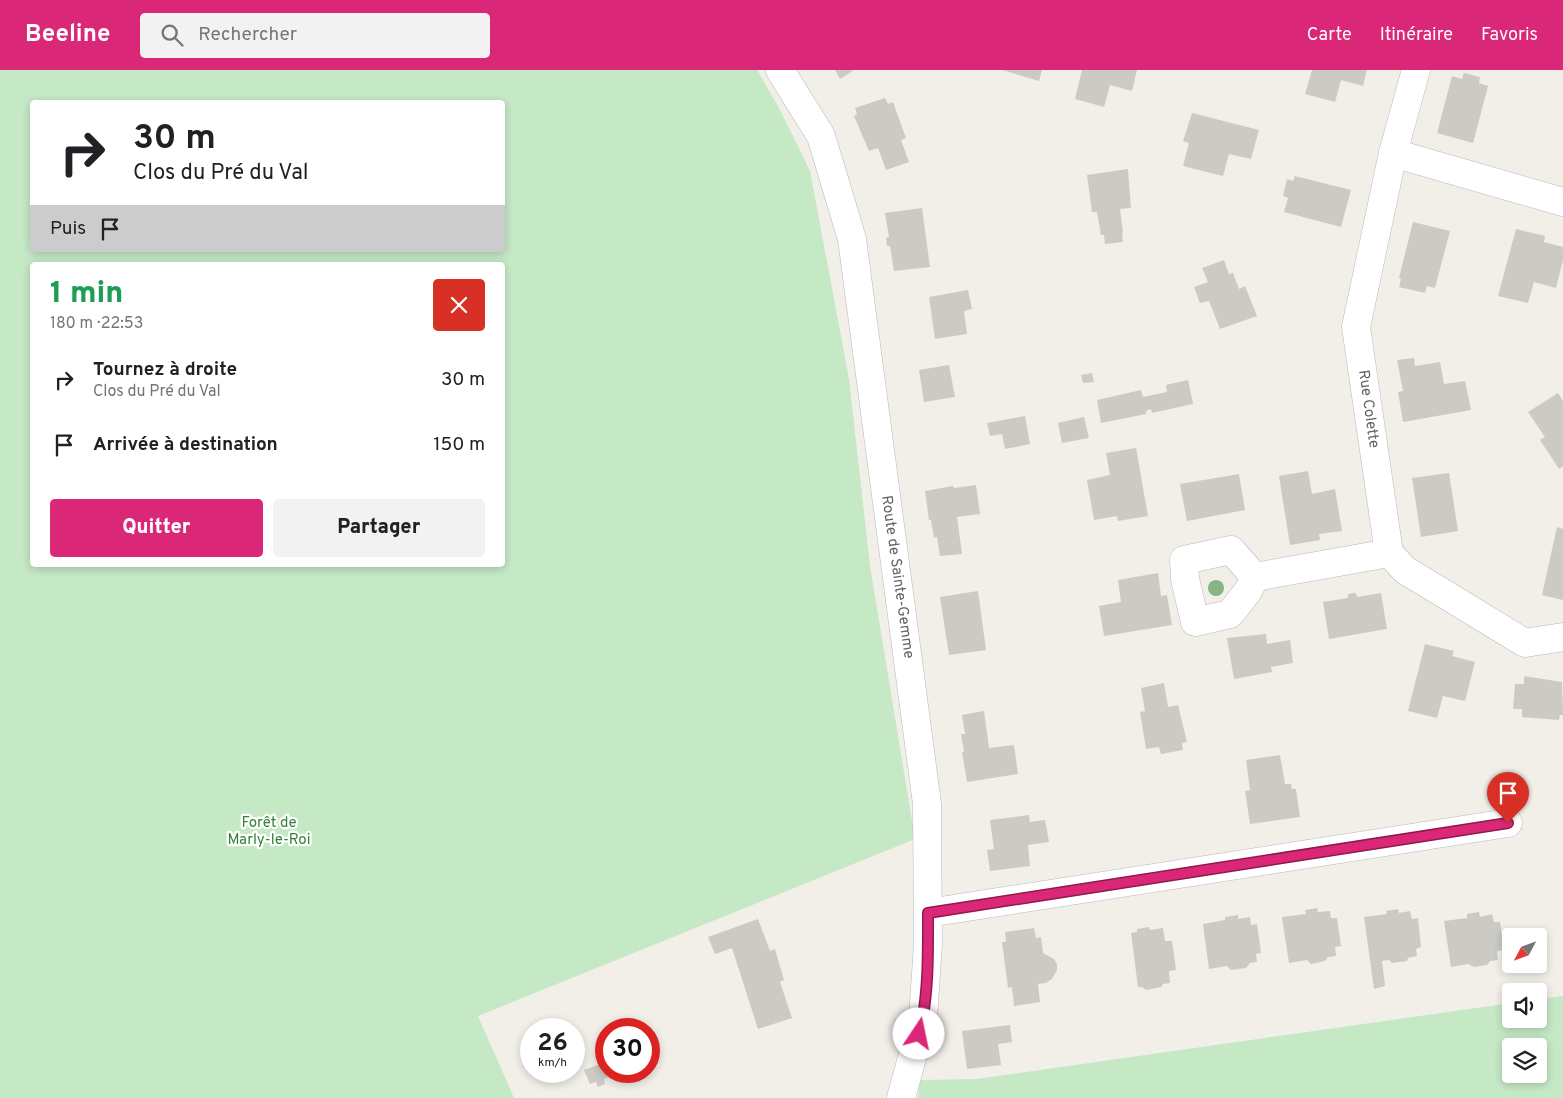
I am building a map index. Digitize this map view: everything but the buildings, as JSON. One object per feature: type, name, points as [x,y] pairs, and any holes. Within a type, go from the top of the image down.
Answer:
[{"type":"street","name":"Route de Sainte-Gemme","points":[[780,70],[821,136],[852,239],[927,804],[928,944],[923,1018],[901,1098]]},
{"type":"street","name":"Rue Colette","points":[[1389,553],[1356,326],[1393,153],[1416,70]]},
{"type":"street","points":[[1393,153],[1563,202]]},
{"type":"street","points":[[1255,577],[1389,553],[1405,570],[1525,642],[1563,637]]},
{"type":"street","points":[[928,913],[1508,823]]},
{"type":"green space","name":"Forêt de Marly-le-Roi","points":[[0,70],[757,70],[779,108],[810,171],[849,379],[870,566],[915,839],[478,1016],[514,1098],[0,1098]]},
{"type":"green space","points":[[1563,996],[1563,1098],[918,1098],[920,1080],[977,1079],[1502,1004],[1502,1028],[1547,1028],[1547,998]]},
{"type":"route","points":[[919,1034],[923,1018],[928,913],[1508,823]]}]
